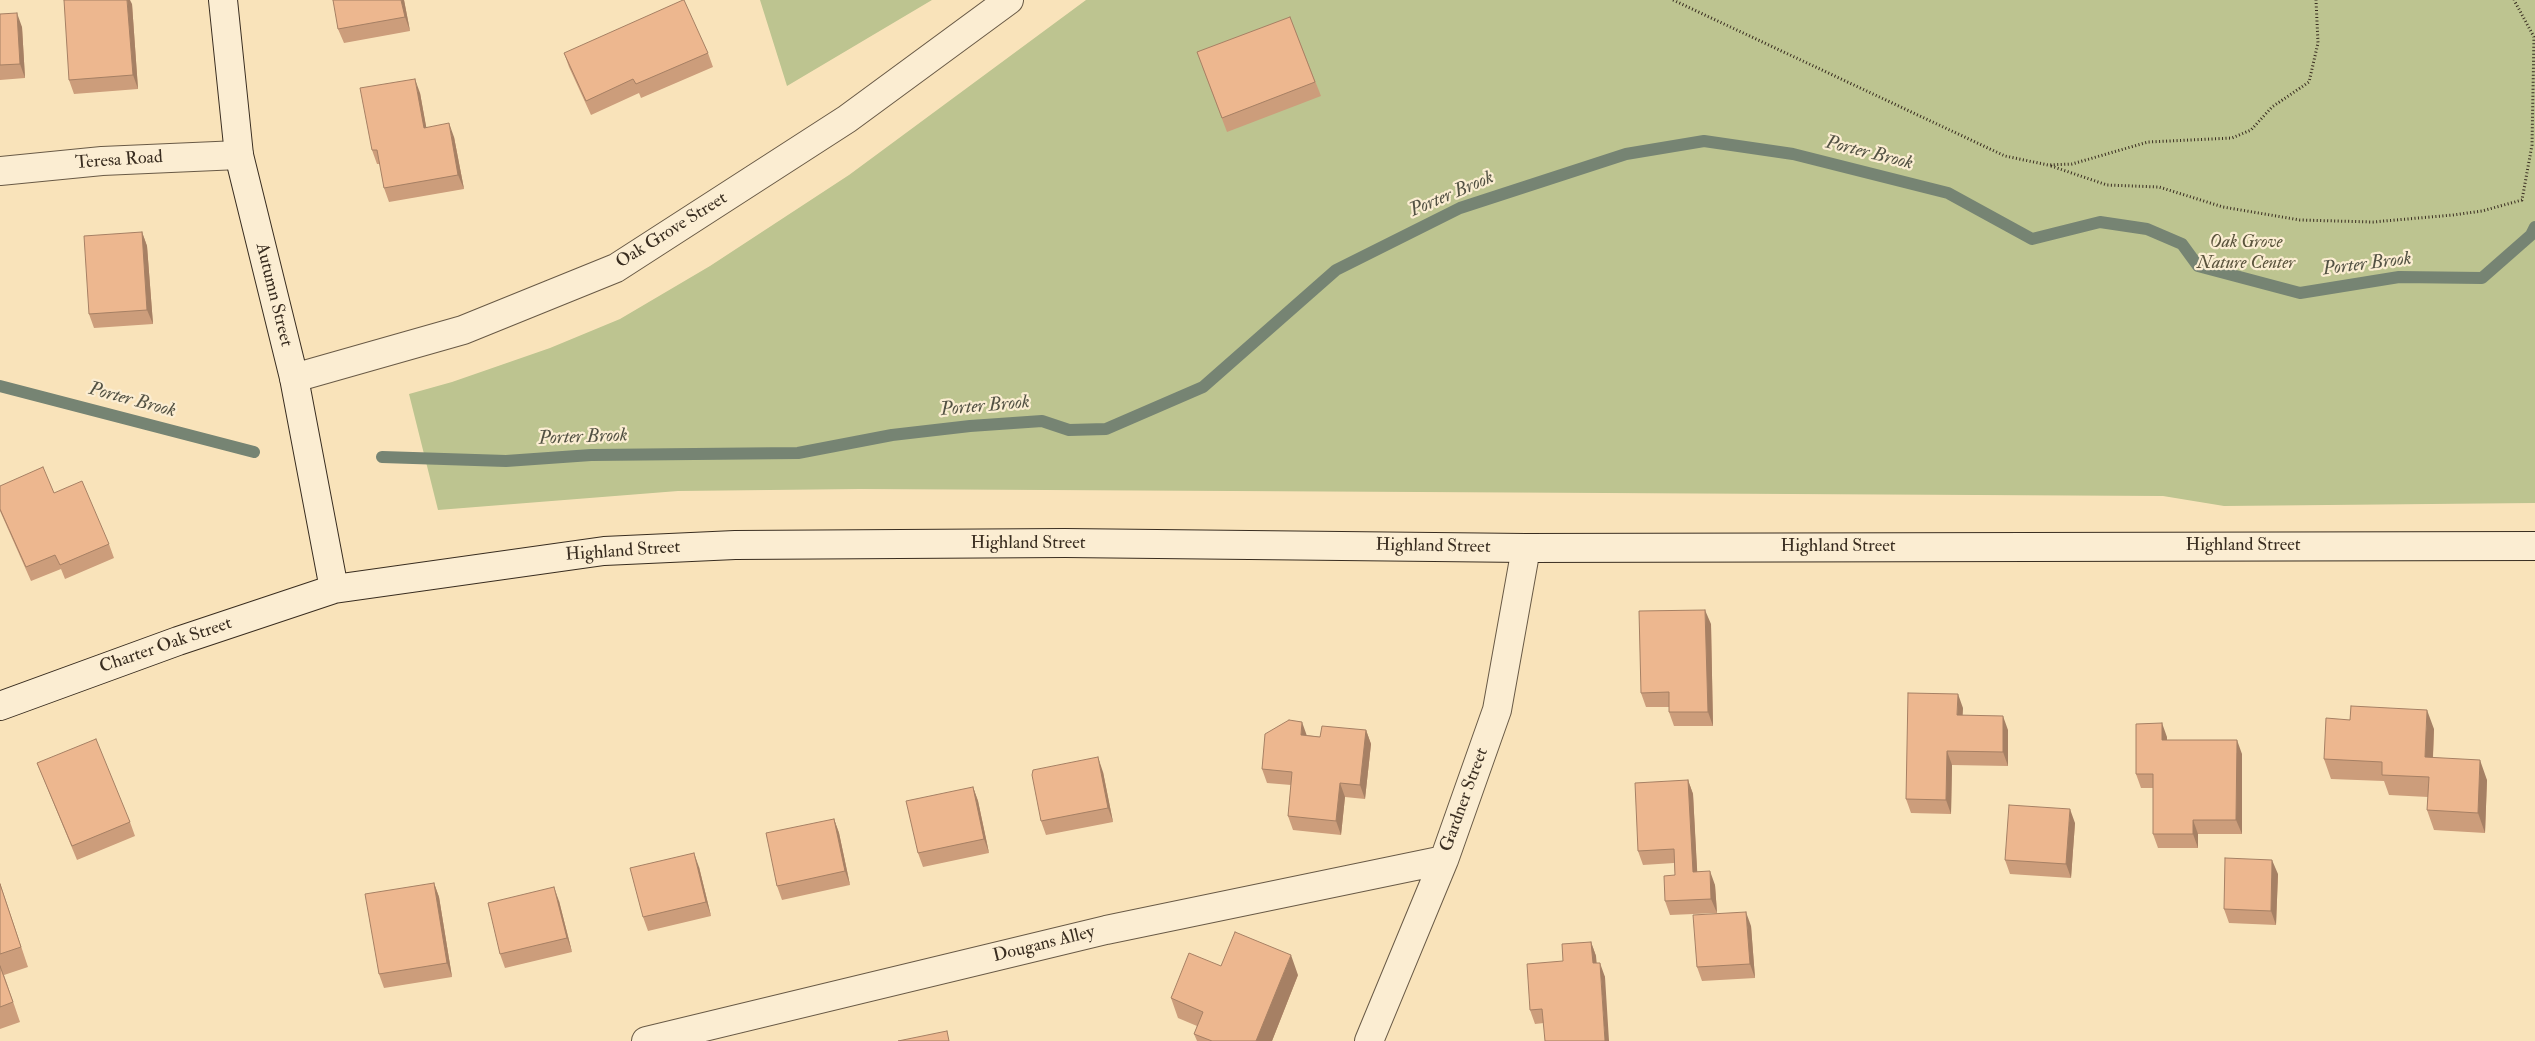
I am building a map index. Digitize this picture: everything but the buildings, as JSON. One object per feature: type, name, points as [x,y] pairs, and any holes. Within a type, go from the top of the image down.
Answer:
[{"type":"street","name":"Autumn Street","points":[[223,0],[239,155],[294,378],[334,589]]},
{"type":"street","name":"Oak Grove Street","points":[[294,378],[463,330],[616,268],[847,119],[1009,0]]},
{"type":"street","name":"Teresa Road","points":[[0,171],[102,161],[239,155]]},
{"type":"street","name":"Highland Street","points":[[334,589],[604,551],[735,545],[1066,543],[1526,548],[2535,546]]},
{"type":"street","name":"Gardner Street","points":[[1369,1041],[1444,860],[1498,710],[1526,548]]},
{"type":"street","name":"Charter Oak Street","points":[[0,706],[178,641],[334,589]]},
{"type":"street","name":"Dougans Alley","points":[[646,1041],[1106,930],[1444,860]]},
{"type":"path","points":[[1673,0],[2005,156],[2048,165],[2107,185],[2159,187],[2223,207],[2300,220],[2382,221],[2482,211],[2522,200],[2532,145],[2534,37],[2514,0]]},
{"type":"path","points":[[2048,165],[2072,164],[2148,142],[2232,138],[2251,130],[2272,107],[2309,82],[2318,43],[2316,0]]},
{"type":"green space","points":[[760,0],[932,0],[787,86]]},
{"type":"green space","name":"Oak Grove Nature Center","points":[[1086,0],[2535,0],[2535,503],[2224,506],[2163,496],[860,489],[678,491],[438,510],[409,394],[452,382],[550,348],[620,319],[710,266],[849,175]]},
{"type":"waterway","name":"Porter Brook","points":[[382,457],[506,461],[591,455],[798,453],[892,435],[970,426],[1042,421],[1069,430],[1106,429],[1203,387],[1336,270],[1460,208],[1626,154],[1704,141],[1793,154],[1948,193],[2032,239],[2100,222],[2147,229],[2182,244],[2198,266],[2300,293],[2399,277],[2482,278],[2531,235],[2535,227]]},
{"type":"waterway","name":"Porter Brook","points":[[0,386],[254,452]]}]
